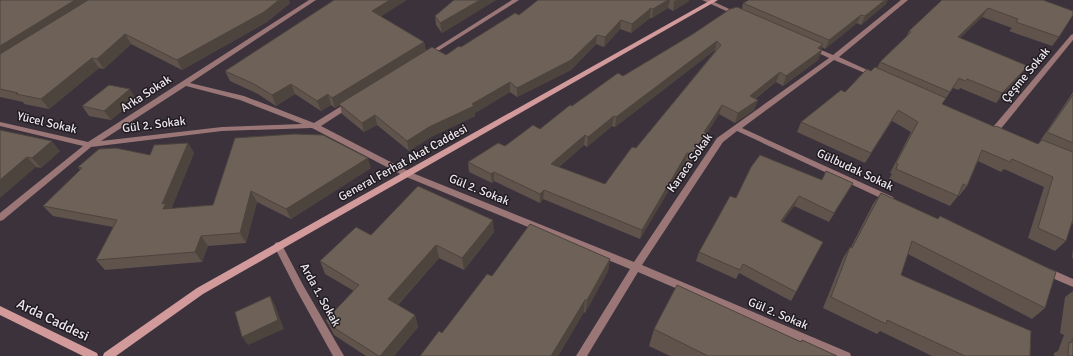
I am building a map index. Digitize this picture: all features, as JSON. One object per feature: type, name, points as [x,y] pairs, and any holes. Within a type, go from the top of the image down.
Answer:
[{"type":"street","name":"Arka Sokak","points":[[0,218],[89,145],[312,0]]},
{"type":"street","points":[[422,59],[516,0]]},
{"type":"street","name":"Karaca Sokak","points":[[581,356],[636,267],[720,140],[833,58],[905,0]]},
{"type":"street","points":[[711,1],[747,18]]},
{"type":"street","name":"General Ferhat Akat Caddesi","points":[[108,356],[200,291],[711,1]]},
{"type":"street","name":"Çeşme Sokak","points":[[996,129],[1073,36]]},
{"type":"street","points":[[804,45],[883,79]]},
{"type":"street","points":[[184,83],[242,98],[315,126],[355,101]]},
{"type":"street","name":"Yücel Sokak","points":[[0,124],[89,145]]},
{"type":"street","name":"Gül 2. Sokak","points":[[89,145],[222,129],[315,126],[407,174],[636,267],[846,356]]},
{"type":"street","name":"Gülbudak Sokak","points":[[736,128],[901,204]]},
{"type":"street","name":"Arda 1. Sokak","points":[[278,246],[300,288],[340,356]]},
{"type":"street","points":[[1037,267],[1073,283]]},
{"type":"street","name":"Arda Caddesi","points":[[0,310],[93,356]]},
{"type":"building","points":[[0,0],[75,0],[0,46]]},
{"type":"building","points":[[88,0],[279,0],[264,12],[177,60],[125,34],[97,59],[92,58],[41,99],[0,89],[0,54]]},
{"type":"building","points":[[334,0],[390,0],[372,11],[424,42],[332,98],[328,94],[317,101],[291,84],[272,95],[254,84],[225,71]]},
{"type":"building","points":[[454,0],[480,0],[440,23],[435,16]]},
{"type":"building","points":[[538,0],[668,0],[653,9],[651,8],[632,24],[621,20],[605,37],[597,35],[571,60],[517,88],[510,82],[472,104],[474,106],[429,127],[407,141],[375,115],[362,123],[339,104],[432,47],[446,55],[515,13],[519,15]]},
{"type":"building","points":[[749,0],[885,0],[865,16],[861,15],[829,40],[743,3]]},
{"type":"building","points":[[942,0],[1043,0],[1073,11],[1073,15],[1059,37],[1016,22],[1018,19],[988,8],[958,37],[1028,66],[1002,93],[967,79],[965,81],[959,78],[950,92],[880,62],[911,32],[909,31]]},
{"type":"building","points":[[737,7],[823,44],[818,48],[822,50],[786,76],[780,72],[750,96],[758,100],[738,113],[722,105],[704,132],[708,133],[692,155],[687,153],[642,230],[544,190],[540,194],[494,172],[491,174],[468,162],[498,143],[505,146],[533,125],[540,129],[570,105],[572,106],[618,73],[623,76],[693,34],[730,9]],"holes":[[[717,41],[721,45],[636,148],[632,147],[605,184],[551,164],[585,135],[588,137],[614,116],[616,117]]]},
{"type":"building","points":[[875,67],[946,98],[942,104],[995,127],[996,126],[1038,144],[1042,140],[1073,152],[1073,219],[1066,241],[1038,228],[1053,177],[1012,159],[1010,162],[982,150],[967,186],[963,184],[958,196],[896,169],[898,164],[896,163],[918,122],[898,110],[871,153],[801,122],[841,90],[845,92],[867,69],[871,71]]},
{"type":"building","points":[[109,85],[130,89],[104,111],[82,106]]},
{"type":"building","points":[[1073,95],[1073,143],[1047,132]]},
{"type":"building","points":[[0,130],[52,141],[32,158],[27,157],[0,180]]},
{"type":"building","points":[[294,134],[323,135],[368,158],[286,209],[251,191],[240,233],[201,236],[195,252],[96,260],[117,220],[43,206],[82,168],[78,167],[99,149],[116,148],[150,155],[154,145],[188,143],[162,204],[166,203],[163,209],[213,205],[235,138]]},
{"type":"building","points":[[760,155],[822,180],[826,171],[853,183],[834,213],[799,196],[781,221],[823,242],[796,292],[743,264],[740,270],[699,252],[730,196],[736,198],[751,167]]},
{"type":"building","points":[[418,186],[493,220],[462,258],[436,245],[388,299],[415,315],[379,356],[328,324],[326,320],[359,285],[320,261],[356,227],[371,235]]},
{"type":"building","points":[[881,193],[938,219],[940,216],[1056,272],[1045,308],[912,241],[901,275],[1031,331],[1030,356],[965,356],[887,320],[886,324],[831,297],[850,247],[852,248]]},
{"type":"building","points":[[530,224],[610,259],[587,300],[585,300],[551,356],[420,356],[439,331],[442,333],[487,274],[492,276]]},
{"type":"building","points":[[677,285],[801,342],[802,340],[837,356],[708,356],[654,329]]},
{"type":"building","points":[[270,296],[278,320],[242,337],[235,312]]},
{"type":"building","points":[[1073,338],[1073,356],[1068,356],[1069,342],[1071,343]]}]
